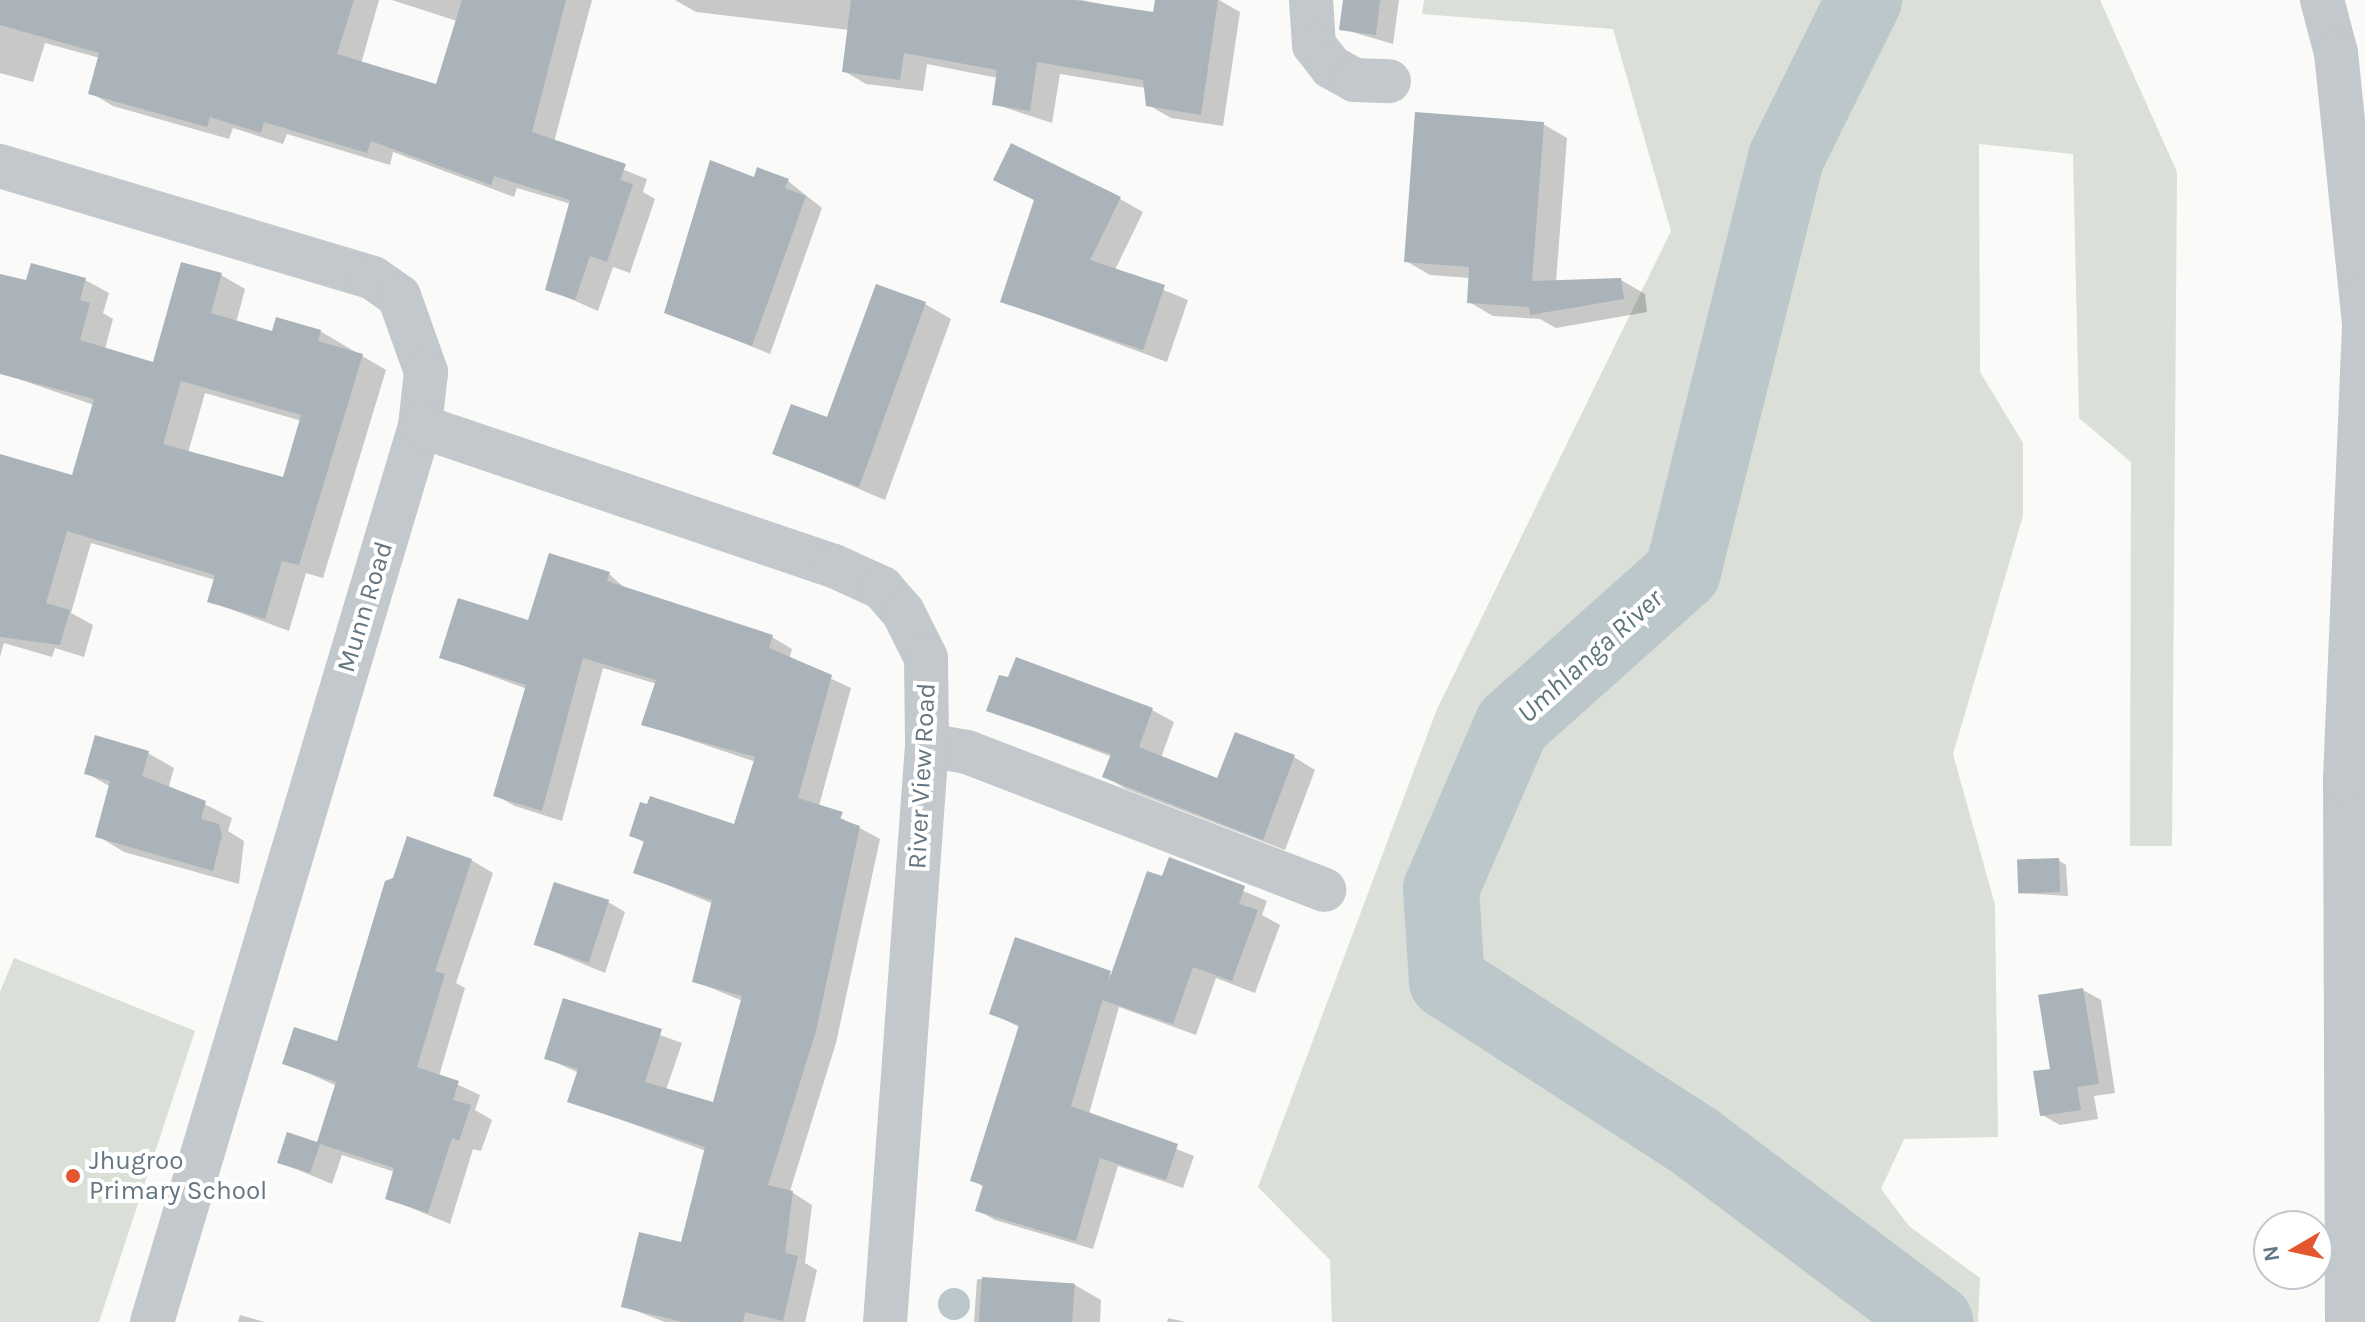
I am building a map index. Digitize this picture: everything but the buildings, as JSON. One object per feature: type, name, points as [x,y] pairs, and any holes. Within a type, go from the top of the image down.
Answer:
[{"type":"street","points":[[1311,0],[1314,45],[1331,67],[1354,80],[1389,81]]},
{"type":"street","points":[[2322,0],[2336,53],[2364,310],[2345,779],[2347,1322]]},
{"type":"street","name":"Munn Road","points":[[0,166],[373,278],[399,296],[415,326],[426,372],[420,426],[152,1322]]},
{"type":"street","name":"River View Road","points":[[420,426],[882,588],[926,658],[927,745],[885,1322]]},
{"type":"street","points":[[927,745],[967,752],[1324,890]]},
{"type":"shaded area","points":[[1424,0],[2100,0],[2177,172],[2172,846],[2130,846],[2131,462],[2079,418],[2073,154],[1979,144],[1980,372],[2023,443],[2023,516],[1953,754],[1995,905],[1998,1137],[1904,1139],[1881,1189],[1909,1226],[1980,1278],[1978,1322],[1332,1322],[1330,1260],[1258,1187],[1437,709],[1671,231],[1613,29],[1422,14]]},
{"type":"shaded area","name":"Jhugroo Primary School","points":[[14,958],[195,1031],[99,1322],[0,1322],[0,992]]},
{"type":"shaded area","points":[[954,1288],[965,1293],[970,1304],[965,1315],[954,1320],[943,1315],[938,1304],[943,1293]]},
{"type":"waterway","name":"Umhlanga River","points":[[1864,0],[1786,158],[1683,572],[1512,725],[1441,889],[1447,981],[1697,1143],[1935,1322]]},
{"type":"place","name":"Jhugroo Primary School","points":[[73,1176]]}]
